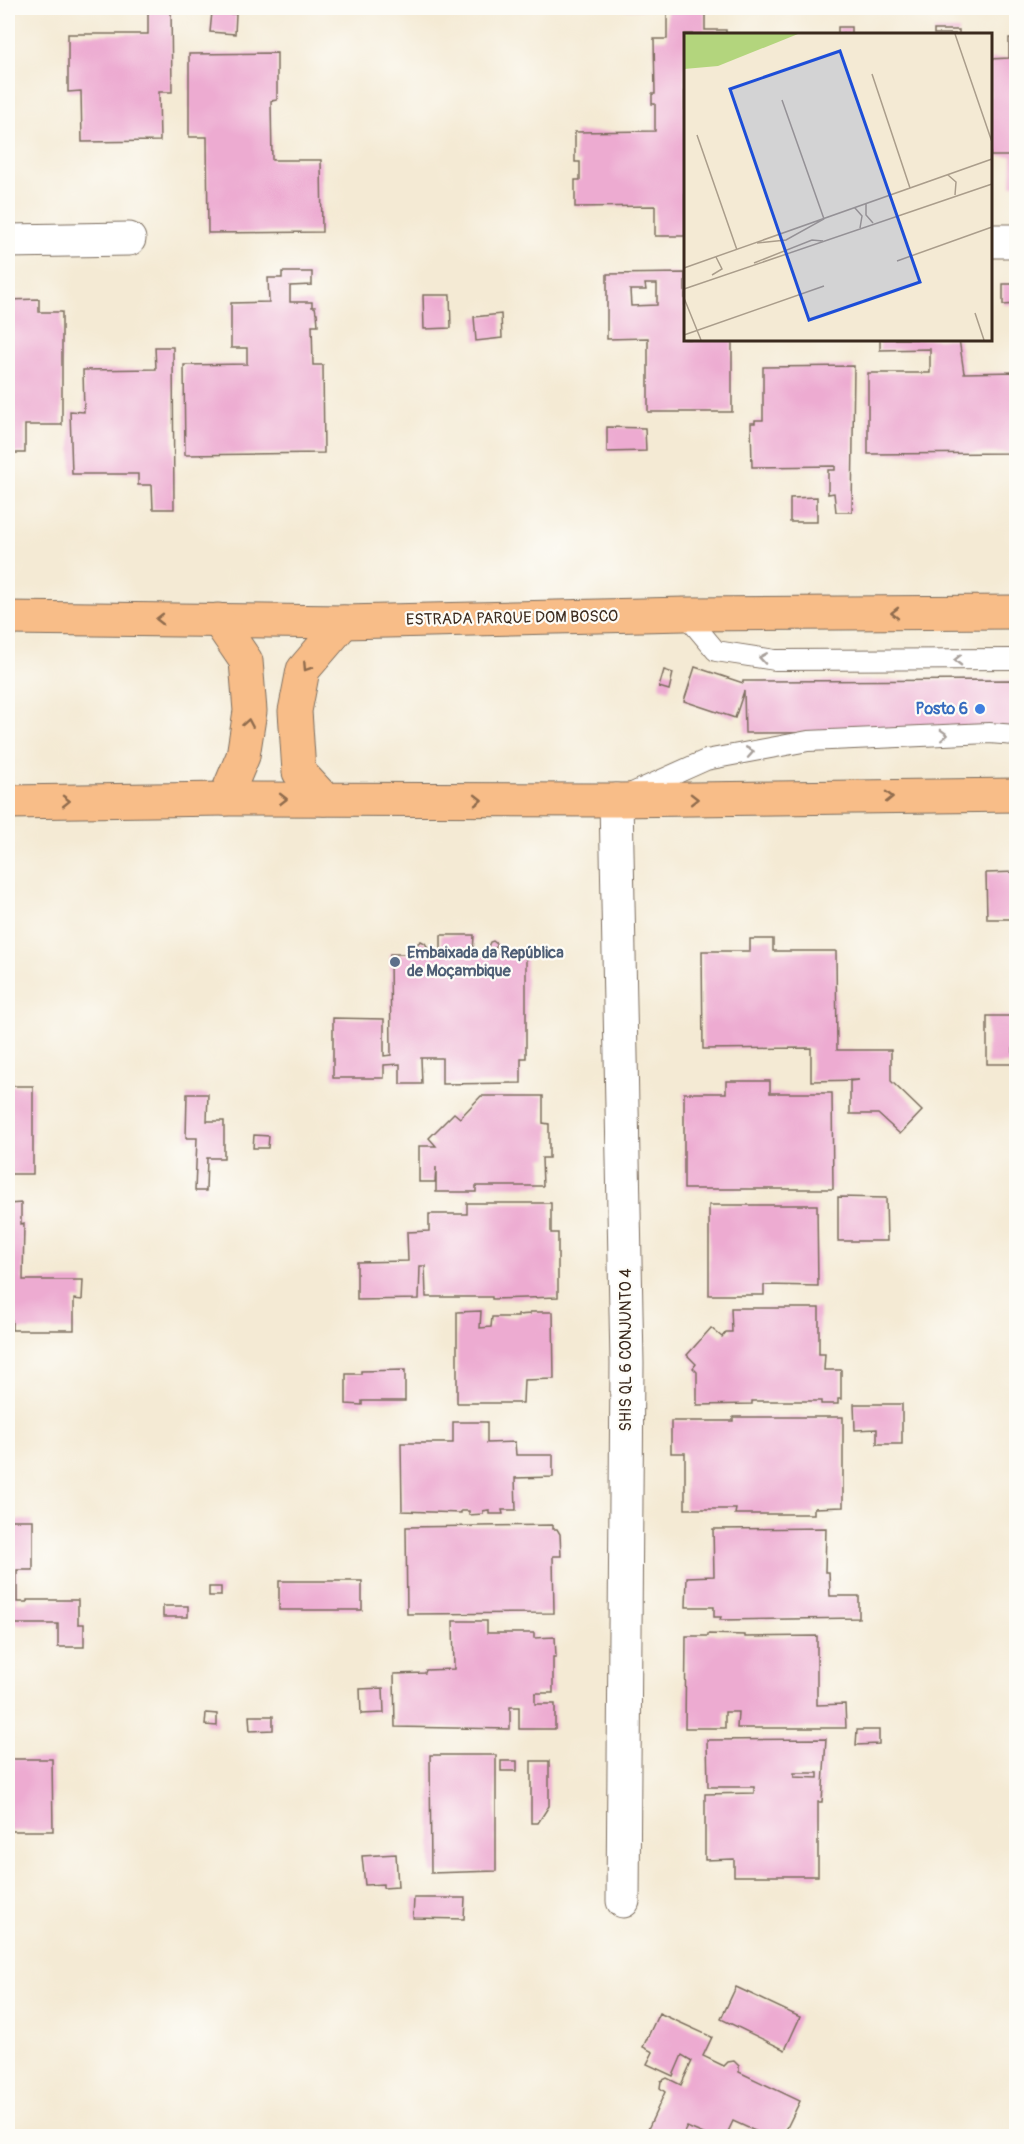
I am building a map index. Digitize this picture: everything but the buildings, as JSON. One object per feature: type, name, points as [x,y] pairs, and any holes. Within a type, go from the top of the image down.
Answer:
[{"type":"main road","name":"ESTRADA PARQUE DOM BOSCO","points":[[8,618],[344,622],[685,614],[1017,612]]},
{"type":"main road","points":[[218,620],[246,661],[250,711],[243,756],[225,799]]},
{"type":"main road","points":[[324,800],[299,772],[295,711],[303,670],[344,622]]},
{"type":"main road","points":[[8,802],[225,799],[616,800],[1017,795]]},
{"type":"street","points":[[8,241],[129,238]]},
{"type":"street","points":[[991,241],[1017,241]]},
{"type":"street","name":"SHIS QL 6 CONJUNTO 4","points":[[616,800],[627,1363],[623,1900]]},
{"type":"lane","points":[[685,614],[716,651],[775,660],[1017,659]]},
{"type":"lane","points":[[616,800],[706,760],[808,741],[989,733],[1017,735]]},
{"type":"place","name":"Posto 6","points":[[980,709]]},
{"type":"place","name":"Embaixada da República de Moçambique","points":[[395,962]]}]
